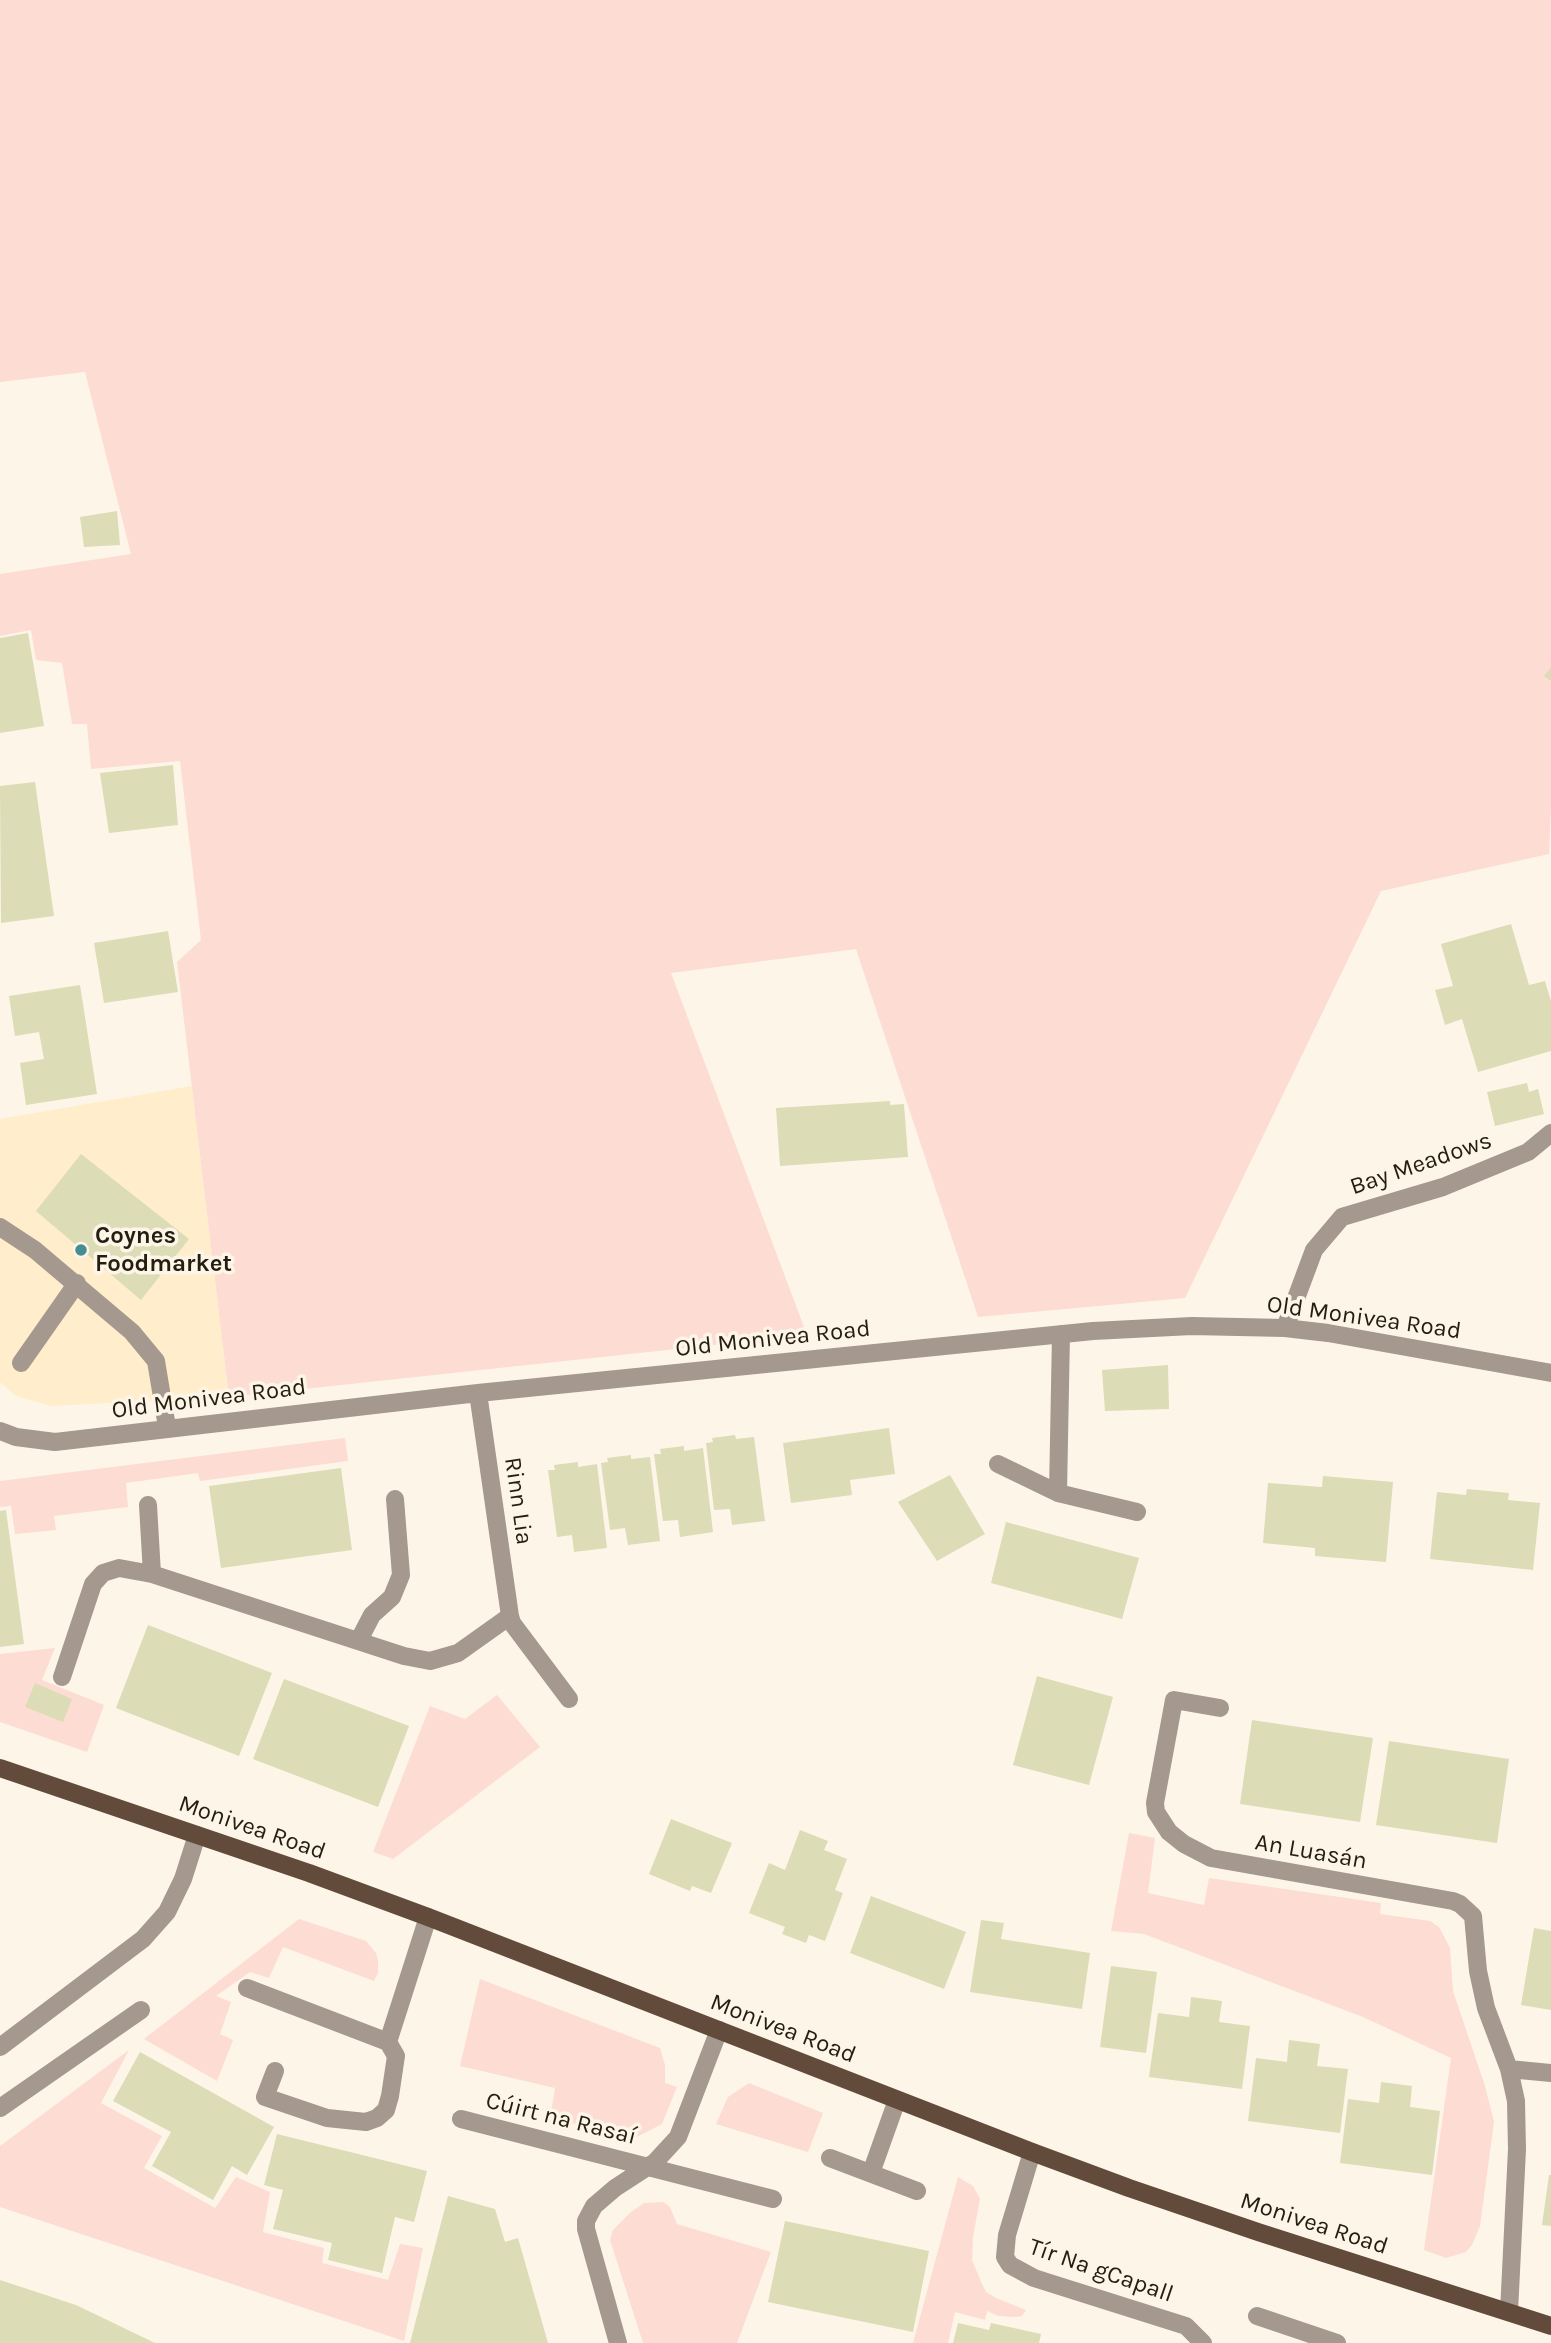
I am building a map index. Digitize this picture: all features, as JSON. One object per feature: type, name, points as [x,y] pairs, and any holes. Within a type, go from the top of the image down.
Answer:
[{"type":"main road","name":"Monivea Road","points":[[0,1768],[428,1917],[1032,2152],[1258,2232],[1551,2326]]},
{"type":"street","name":"Bay Meadows","points":[[1285,1328],[1314,1250],[1342,1217],[1443,1187],[1528,1152],[1551,1133]]},
{"type":"street","points":[[0,1227],[77,1283],[132,1332],[156,1361],[167,1427]]},
{"type":"street","points":[[21,1363],[77,1283]]},
{"type":"street","name":"Old Monivea Road","points":[[0,1432],[55,1442],[478,1393],[1061,1334],[1192,1326],[1285,1328],[1328,1333],[1551,1373]]},
{"type":"street","points":[[1058,1493],[1061,1334]]},
{"type":"street","name":"Rinn Lia","points":[[478,1393],[512,1623],[569,1699]]},
{"type":"street","points":[[998,1464],[1058,1493],[1137,1511]]},
{"type":"street","points":[[359,1640],[372,1615],[392,1597],[401,1575],[394,1499]]},
{"type":"street","points":[[148,1505],[152,1574]]},
{"type":"street","points":[[62,1676],[93,1584],[110,1569],[152,1574],[404,1657],[430,1661],[458,1653],[510,1616]]},
{"type":"street","name":"An Luasán","points":[[1220,1708],[1174,1700],[1155,1803],[1156,1812],[1169,1832],[1184,1844],[1211,1858],[1460,1904],[1473,1916],[1478,1971],[1486,2008],[1509,2069],[1516,2101],[1509,2312]]},
{"type":"street","points":[[0,2047],[143,1939],[167,1912],[183,1879],[197,1835]]},
{"type":"street","points":[[388,2042],[428,1917]]},
{"type":"street","points":[[247,1988],[388,2042],[396,2056],[386,2110],[377,2118],[366,2122],[327,2118],[265,2098],[275,2071]]},
{"type":"street","points":[[0,2108],[141,2010]]},
{"type":"street","name":"Cúirt na Rasaí","points":[[618,2343],[586,2221],[600,2200],[649,2166],[669,2149],[678,2137],[719,2030]]},
{"type":"street","points":[[1509,2069],[1551,2073]]},
{"type":"street","points":[[871,2173],[897,2100]]},
{"type":"street","name":"Cúirt na Rasaí","points":[[461,2119],[773,2199]]},
{"type":"street","name":"Tír Na gCapall","points":[[1032,2152],[1007,2235],[1005,2257],[1010,2265],[1034,2278],[1186,2326],[1203,2343]]},
{"type":"street","points":[[830,2158],[917,2191]]},
{"type":"street","points":[[1257,2316],[1337,2343]]},
{"type":"shaded area","points":[[0,0],[1551,0],[1549,854],[1381,891],[1185,1298],[978,1317],[856,949],[671,973],[807,1335],[229,1397],[177,962],[201,940],[180,761],[91,769],[87,724],[72,724],[62,663],[36,660],[31,630],[0,636],[0,574],[131,554],[85,372],[0,382]]},
{"type":"shaded area","points":[[192,1086],[229,1397],[51,1406],[16,1396],[0,1382],[0,1119]]},
{"type":"shaded area","points":[[345,1438],[348,1461],[200,1481],[198,1473],[126,1483],[128,1507],[54,1516],[56,1530],[15,1534],[11,1506],[0,1507],[0,1481]]},
{"type":"shaded area","points":[[55,1648],[42,1680],[104,1705],[87,1752],[0,1722],[0,1654]]},
{"type":"shaded area","points":[[497,1695],[540,1747],[393,1859],[373,1852],[430,1706],[465,1719]]},
{"type":"shaded area","points":[[1129,1833],[1155,1838],[1148,1893],[1204,1905],[1209,1878],[1381,1903],[1380,1914],[1430,1921],[1439,1927],[1450,1948],[1453,1991],[1485,2086],[1494,2122],[1480,2226],[1466,2252],[1446,2258],[1424,2250],[1451,2058],[1363,2017],[1144,1934],[1111,1931]]},
{"type":"shaded area","points":[[299,1919],[366,1941],[376,1953],[378,1961],[378,1973],[374,1981],[283,1947],[269,1978],[250,1972],[216,1996],[231,2002],[220,2034],[233,2040],[217,2081],[144,2039]]},
{"type":"shaded area","points":[[480,1979],[660,2048],[665,2065],[665,2083],[677,2087],[662,2124],[635,2138],[550,2118],[555,2088],[460,2066]]},
{"type":"shaded area","points":[[129,2050],[101,2103],[162,2136],[144,2168],[215,2208],[236,2177],[270,2192],[263,2232],[324,2248],[322,2263],[388,2280],[400,2244],[423,2248],[404,2341],[0,2207],[0,2146]]},
{"type":"shaded area","points":[[749,2083],[823,2113],[808,2152],[716,2124],[728,2097]]},
{"type":"shaded area","points":[[958,2177],[973,2186],[980,2199],[972,2260],[986,2292],[1026,2310],[1022,2316],[1014,2317],[998,2316],[987,2311],[985,2320],[955,2312],[948,2343],[913,2343]]},
{"type":"shaded area","points":[[663,2202],[670,2207],[677,2224],[771,2252],[737,2343],[643,2343],[610,2240],[613,2230],[631,2212],[644,2203]]},
{"type":"building","points":[[117,511],[120,545],[84,547],[80,517]]},
{"type":"building","points":[[28,633],[44,726],[0,733],[0,638]]},
{"type":"building","points":[[1551,667],[1551,681],[1544,676]]},
{"type":"building","points":[[173,765],[178,825],[109,833],[100,773]]},
{"type":"building","points":[[35,782],[54,916],[1,923],[0,786]]},
{"type":"building","points":[[1511,924],[1529,985],[1545,981],[1551,1001],[1551,1051],[1478,1072],[1462,1019],[1445,1025],[1435,990],[1453,986],[1441,944]]},
{"type":"building","points":[[168,931],[178,992],[104,1003],[94,943]]},
{"type":"building","points":[[80,985],[97,1094],[26,1105],[20,1063],[44,1059],[39,1032],[15,1036],[9,996]]},
{"type":"building","points":[[1527,1083],[1529,1092],[1538,1089],[1544,1114],[1495,1126],[1487,1092]]},
{"type":"building","points":[[890,1101],[890,1105],[904,1104],[908,1157],[780,1166],[776,1108]]},
{"type":"building","points":[[81,1154],[189,1239],[141,1300],[36,1211]]},
{"type":"building","points":[[1168,1365],[1169,1409],[1105,1411],[1102,1370]]},
{"type":"building","points":[[889,1428],[895,1474],[850,1480],[852,1495],[791,1503],[783,1443]]},
{"type":"building","points":[[735,1435],[736,1439],[754,1437],[765,1521],[732,1525],[730,1509],[714,1510],[706,1443],[713,1442],[712,1438]]},
{"type":"building","points":[[684,1446],[684,1451],[703,1448],[713,1532],[680,1537],[678,1520],[663,1521],[654,1454],[661,1454],[660,1449]]},
{"type":"building","points":[[631,1455],[631,1459],[650,1457],[660,1541],[628,1545],[625,1528],[610,1530],[601,1463],[608,1462],[607,1458]]},
{"type":"building","points":[[578,1462],[578,1467],[597,1464],[607,1548],[574,1552],[572,1535],[557,1537],[548,1470],[555,1470],[554,1465]]},
{"type":"building","points":[[341,1468],[352,1550],[221,1568],[209,1486]]},
{"type":"building","points":[[950,1475],[985,1534],[937,1561],[898,1502]]},
{"type":"building","points":[[1323,1476],[1393,1482],[1386,1562],[1315,1556],[1315,1548],[1263,1543],[1268,1483],[1322,1487]]},
{"type":"building","points":[[1467,1489],[1509,1493],[1508,1500],[1540,1503],[1533,1570],[1430,1559],[1437,1492],[1466,1495]]},
{"type":"building","points":[[6,1510],[24,1644],[0,1647],[0,1511]]},
{"type":"building","points":[[1006,1522],[1139,1558],[1122,1619],[991,1583]]},
{"type":"building","points":[[148,1625],[272,1673],[239,1756],[116,1708]]},
{"type":"building","points":[[1037,1676],[1113,1697],[1089,1785],[1013,1765]]},
{"type":"building","points":[[284,1679],[409,1726],[378,1807],[253,1759]]},
{"type":"building","points":[[35,1683],[72,1699],[63,1722],[25,1707]]},
{"type":"building","points":[[1252,1720],[1373,1738],[1360,1822],[1240,1804]]},
{"type":"building","points":[[1389,1741],[1509,1759],[1497,1843],[1376,1825]]},
{"type":"building","points":[[671,1819],[732,1843],[711,1893],[692,1886],[690,1891],[649,1874]]},
{"type":"building","points":[[800,1830],[828,1841],[824,1850],[847,1859],[835,1890],[843,1893],[825,1941],[809,1935],[806,1943],[782,1934],[785,1927],[749,1913],[769,1863],[785,1870]]},
{"type":"building","points":[[871,1896],[966,1932],[944,1989],[850,1953]]},
{"type":"building","points":[[981,1920],[1004,1923],[1001,1939],[1090,1953],[1082,2009],[970,1992]]},
{"type":"building","points":[[1534,1928],[1551,1931],[1551,2010],[1521,2005]]},
{"type":"building","points":[[1111,1966],[1157,1972],[1146,2053],[1100,2047]]},
{"type":"building","points":[[1191,1997],[1222,2001],[1219,2022],[1250,2026],[1242,2089],[1149,2077],[1158,2013],[1189,2017]]},
{"type":"building","points":[[1289,2040],[1320,2044],[1317,2066],[1348,2069],[1340,2133],[1248,2121],[1256,2058],[1287,2062]]},
{"type":"building","points":[[140,2052],[274,2127],[247,2175],[232,2166],[213,2200],[152,2166],[171,2132],[113,2101]]},
{"type":"building","points":[[1381,2082],[1412,2086],[1410,2107],[1440,2111],[1432,2175],[1340,2163],[1348,2099],[1379,2103]]},
{"type":"building","points":[[277,2134],[427,2171],[414,2222],[395,2217],[382,2273],[328,2260],[332,2243],[273,2229],[283,2190],[264,2185]]},
{"type":"building","points":[[1551,2175],[1551,2226],[1542,2225]]},
{"type":"building","points":[[448,2196],[495,2209],[505,2242],[518,2238],[548,2343],[410,2343]]},
{"type":"building","points":[[785,2221],[929,2251],[913,2332],[768,2302]]},
{"type":"building","points":[[0,2280],[76,2305],[155,2343],[0,2343]]},
{"type":"building","points":[[958,2323],[989,2330],[991,2323],[1041,2334],[1039,2343],[953,2343]]},
{"type":"place","name":"Coynes Foodmarket","points":[[81,1250]]}]
